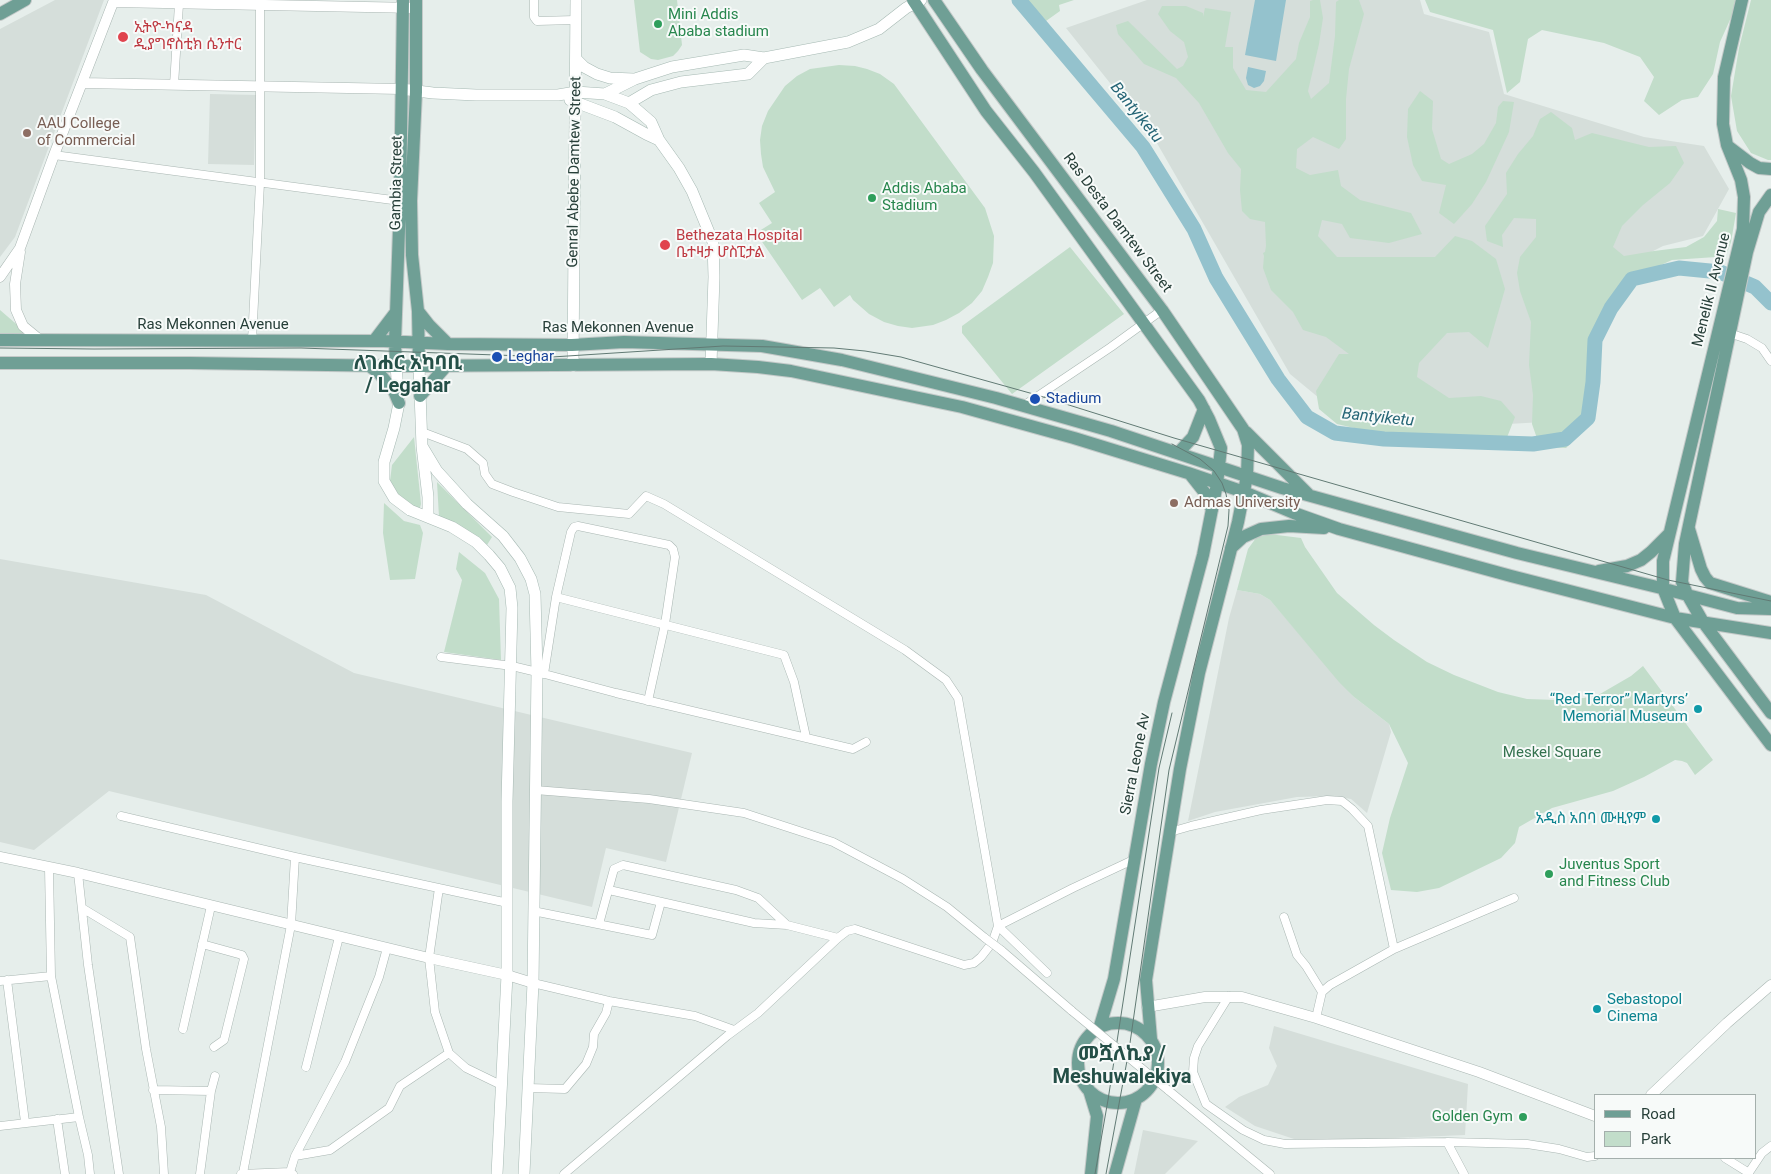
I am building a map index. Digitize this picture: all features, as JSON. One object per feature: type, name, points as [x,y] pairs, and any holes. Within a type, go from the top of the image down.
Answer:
[{"type":"main road","points":[[2,10],[25,0]]},
{"type":"main road","name":"Genral Abebe Damtew Street","points":[[572,366],[576,0]]},
{"type":"main road","name":"Ras Desta Damtew Street","points":[[934,0],[994,85],[1162,310],[1243,429],[1249,451],[1244,492],[1219,589],[1180,769],[1146,980],[1151,1039]]},
{"type":"main road","name":"Menelik II Avenue","points":[[1742,0],[1724,77],[1723,124],[1727,145],[1741,180],[1744,196],[1743,251]]},
{"type":"main road","points":[[401,89],[416,92],[476,95],[558,95],[576,97],[605,94],[635,79],[672,67],[744,55],[764,58],[848,42],[879,29],[916,1],[986,111],[1034,172],[1204,409],[1210,419],[1221,448],[1220,466]]},
{"type":"main road","name":"Gambia Street","points":[[396,366],[402,4]]},
{"type":"main road","name":"Gambia Street","points":[[416,4],[416,92],[411,201],[412,255],[418,311],[420,366]]},
{"type":"main road","points":[[629,103],[651,90],[681,82],[748,74],[764,58]]},
{"type":"main road","points":[[576,59],[584,67],[597,74],[620,79],[635,79]]},
{"type":"main road","points":[[605,94],[629,103],[651,122],[659,140],[692,190],[713,242],[714,268],[710,364]]},
{"type":"main road","points":[[576,97],[659,140]]},
{"type":"main road","points":[[1727,145],[1750,164],[1759,168],[1771,169]]},
{"type":"main road","name":"Menelik II Avenue","points":[[1687,594],[1682,582],[1683,556],[1743,251],[1759,212],[1771,195]]},
{"type":"main road","points":[[418,311],[448,344]]},
{"type":"main road","points":[[374,341],[396,312]]},
{"type":"main road","name":"Menelik II Avenue","points":[[1663,588],[1663,561],[1727,327]]},
{"type":"main road","name":"Ras Mekonnen Avenue","points":[[0,340],[374,341],[448,344],[572,345],[624,342],[762,346],[819,355],[1023,406],[1111,431],[1310,496],[1517,553],[1737,608],[1771,609]]},
{"type":"main road","points":[[0,363],[396,366],[710,364],[791,371],[940,402],[1074,438],[1244,492],[1339,529],[1675,618],[1771,633]]},
{"type":"main road","points":[[368,365],[378,372],[394,390],[399,402]]},
{"type":"main road","points":[[396,366],[399,402],[384,462],[384,481],[394,498],[410,510],[452,527],[476,542],[500,568],[510,588],[512,666],[507,800],[507,975],[497,1174]]},
{"type":"main road","points":[[420,366],[422,446],[428,497],[428,517]]},
{"type":"main road","points":[[420,396],[447,366]]},
{"type":"main road","points":[[1178,453],[1193,437],[1204,409]]},
{"type":"main road","points":[[1243,429],[1310,496]]},
{"type":"main road","points":[[422,446],[437,471],[467,504],[503,536],[520,558],[531,579],[536,606],[540,673],[535,790],[533,984],[524,1174]]},
{"type":"main road","name":"Sierra Leone Av","points":[[1100,1026],[1114,979],[1162,711],[1203,555],[1220,466]]},
{"type":"main road","points":[[1188,473],[1200,484],[1212,510]]},
{"type":"main road","points":[[1231,548],[1251,533],[1272,527],[1339,529]]},
{"type":"main road","points":[[1689,528],[1699,562],[1705,577],[1710,583],[1771,602]]},
{"type":"main road","points":[[1594,572],[1627,566],[1640,560],[1671,532]]},
{"type":"main road","points":[[1663,588],[1675,618],[1771,745]]},
{"type":"main road","points":[[1687,594],[1704,622],[1771,713]]},
{"type":"main road","points":[[1088,1090],[1099,1098],[1111,1102],[1124,1103],[1136,1099],[1150,1088],[1158,1072],[1158,1055],[1151,1039],[1141,1029],[1128,1023],[1114,1022],[1100,1026],[1088,1036],[1080,1048],[1078,1063],[1080,1077],[1088,1090],[1097,1116],[1091,1174]]},
{"type":"main road","points":[[1115,1174],[1136,1099]]},
{"type":"street","points":[[534,0],[534,17],[537,21],[575,20]]},
{"type":"street","points":[[40,340],[23,326],[16,310],[15,284],[20,248],[114,1],[260,5],[416,4]]},
{"type":"street","points":[[174,85],[179,4]]},
{"type":"street","points":[[252,341],[260,183],[260,5]]},
{"type":"street","points":[[82,83],[401,89]]},
{"type":"street","points":[[54,155],[400,201]]},
{"type":"street","points":[[0,277],[20,248]]},
{"type":"street","points":[[1023,406],[1162,310]]},
{"type":"street","points":[[1727,327],[1762,348],[1771,361]]},
{"type":"street","points":[[422,432],[467,449],[483,463],[485,474],[492,484],[558,507],[629,514],[646,496],[664,504],[900,647],[946,680],[958,698],[998,926],[992,943],[981,957],[974,963],[964,965],[855,929],[847,931],[758,1013],[734,1030],[564,1174]]},
{"type":"street","points":[[540,673],[571,532],[574,527],[578,526],[669,545],[674,557],[665,624],[648,701]]},
{"type":"street","points":[[556,597],[784,655],[794,682],[806,737]]},
{"type":"street","points":[[441,657],[512,666],[648,701],[852,749],[866,742]]},
{"type":"street","points":[[535,790],[648,799],[744,813],[833,842],[902,879],[947,907],[1270,1174]]},
{"type":"street","points":[[1170,832],[1261,810],[1327,800],[1342,801],[1352,808],[1368,826],[1394,949]]},
{"type":"street","points":[[121,816],[295,857],[508,903]]},
{"type":"street","points":[[0,857],[507,975],[533,984],[609,1001],[695,1016],[734,1030]]},
{"type":"street","points":[[295,857],[290,925],[242,1174],[292,1173],[295,1156],[345,1062],[379,977],[387,948]]},
{"type":"street","points":[[998,926],[1135,859]]},
{"type":"street","points":[[600,924],[614,869],[623,866],[736,890],[758,898],[787,924]]},
{"type":"street","points":[[49,868],[51,976],[88,1155],[90,1174]]},
{"type":"street","points":[[78,874],[88,965],[118,1174]]},
{"type":"street","points":[[439,888],[428,958],[435,1012],[449,1053],[466,1068],[501,1085]]},
{"type":"street","points":[[609,890],[754,923],[787,924],[838,938]]},
{"type":"street","points":[[1316,1018],[1322,992],[1330,985],[1394,949],[1514,898]]},
{"type":"street","points":[[533,911],[652,935],[661,902]]},
{"type":"street","points":[[183,1029],[210,906]]},
{"type":"street","points":[[82,908],[130,938],[153,1090],[161,1127],[164,1174]]},
{"type":"street","points":[[1284,917],[1297,955],[1322,992]]},
{"type":"street","points":[[998,926],[1047,973]]},
{"type":"street","points":[[306,1067],[339,937]]},
{"type":"street","points":[[202,944],[242,954],[244,959],[224,1040],[214,1047]]},
{"type":"street","points":[[25,1122],[4,981],[51,976]]},
{"type":"street","points":[[1652,1094],[1771,985]]},
{"type":"street","points":[[1229,996],[1198,1046],[1194,1058],[1193,1072],[1206,1104],[1243,1130],[1264,1140],[1285,1144],[1500,1142],[1559,1149],[1586,1157],[1594,1156]]},
{"type":"street","points":[[1148,1007],[1205,997],[1242,997],[1316,1018],[1479,1072],[1594,1116]]},
{"type":"street","points":[[528,1088],[566,1089],[586,1064],[593,1047],[594,1034],[606,1013],[609,1001]]},
{"type":"street","points":[[295,1156],[330,1150],[389,1108],[400,1086],[449,1053]]},
{"type":"street","points":[[200,1174],[210,1091],[215,1076]]},
{"type":"street","points":[[153,1090],[210,1091]]},
{"type":"street","points":[[0,1126],[79,1117]]},
{"type":"street","points":[[57,1119],[65,1174]]},
{"type":"street","points":[[1447,1142],[1464,1174]]},
{"type":"street","points":[[1727,1159],[1749,1173],[1762,1153],[1771,1146]]},
{"type":"shaded area","name":"AAU College of Commercial","points":[[55,0],[104,0],[15,237],[0,257],[0,29]]},
{"type":"shaded area","points":[[1147,0],[1420,0],[1424,14],[1489,32],[1504,94],[1644,137],[1704,146],[1729,189],[1703,236],[1663,246],[1624,266],[1561,421],[1473,426],[1342,417],[1290,374],[1154,138],[1066,28]]},
{"type":"shaded area","points":[[210,94],[256,95],[254,165],[208,164]]},
{"type":"shaded area","points":[[0,559],[206,595],[354,673],[692,753],[666,862],[606,848],[592,907],[109,791],[34,850],[0,842]]},
{"type":"shaded area","points":[[1237,590],[1260,594],[1270,600],[1354,697],[1389,724],[1391,732],[1367,813],[1351,799],[1333,796],[1297,797],[1215,812],[1188,821],[1229,618]]},
{"type":"shaded area","points":[[1274,1026],[1468,1084],[1465,1135],[1326,1141],[1294,1139],[1255,1126],[1225,1107],[1239,1097],[1268,1085],[1277,1066],[1269,1048]]},
{"type":"shaded area","points":[[1143,1130],[1198,1141],[1165,1174],[1134,1174]]},
{"type":"green space","name":"Mini Addis Ababa stadium","points":[[634,0],[677,0],[682,45],[673,56],[658,60],[651,59],[640,52]]},
{"type":"green space","points":[[1027,0],[1074,0],[1059,5],[1060,11],[1046,21]]},
{"type":"green space","points":[[1320,0],[1323,18],[1308,91],[1311,99],[1329,83],[1335,36],[1336,2],[1339,0],[1359,0],[1364,14],[1349,69],[1346,99],[1346,139],[1339,149],[1313,137],[1297,149],[1296,168],[1310,175],[1338,170],[1341,186],[1360,200],[1411,213],[1422,234],[1389,243],[1350,238],[1342,224],[1322,220],[1318,236],[1337,257],[1435,257],[1455,236],[1472,241],[1496,259],[1505,289],[1488,348],[1469,332],[1447,333],[1419,363],[1417,377],[1449,398],[1481,396],[1501,401],[1515,417],[1506,440],[1480,439],[1442,443],[1371,432],[1337,424],[1319,409],[1316,391],[1339,354],[1349,354],[1326,337],[1303,330],[1293,312],[1271,290],[1263,268],[1263,253],[1266,246],[1265,222],[1250,219],[1242,211],[1241,169],[1228,153],[1199,103],[1176,78],[1144,64],[1118,34],[1116,25],[1128,21],[1177,69],[1183,66],[1188,57],[1184,42],[1170,31],[1158,14],[1162,6],[1186,6],[1203,13],[1203,17],[1205,8],[1231,12],[1225,47],[1233,47],[1233,68],[1246,90],[1266,92],[1296,59],[1299,43],[1310,17],[1310,1]]},
{"type":"green space","points":[[1425,0],[1736,0],[1734,11],[1720,42],[1713,74],[1698,97],[1682,100],[1659,115],[1644,101],[1654,77],[1640,57],[1604,43],[1542,30],[1528,39],[1520,82],[1507,93],[1493,30],[1430,12]]},
{"type":"green space","points":[[1751,0],[1771,0],[1771,160],[1751,153],[1737,131],[1731,96],[1739,48]]},
{"type":"green space","name":"Addis Ababa Stadium","points":[[839,65],[867,69],[880,74],[894,84],[985,208],[994,236],[993,263],[982,291],[972,303],[946,320],[933,325],[912,328],[898,326],[884,322],[869,314],[850,295],[834,307],[820,288],[802,300],[756,233],[772,223],[759,203],[775,192],[763,167],[761,154],[762,126],[768,111],[785,86],[797,76],[810,69]]},
{"type":"green space","points":[[1420,91],[1433,101],[1432,129],[1441,159],[1449,164],[1472,154],[1484,144],[1496,123],[1498,107],[1503,101],[1514,102],[1509,132],[1486,182],[1472,204],[1454,224],[1439,213],[1446,185],[1422,181],[1413,165],[1407,137],[1408,109]]},
{"type":"green space","points":[[1551,112],[1572,128],[1575,140],[1592,133],[1649,147],[1676,146],[1684,163],[1670,183],[1643,205],[1622,226],[1613,247],[1624,256],[1686,247],[1704,237],[1717,221],[1718,209],[1736,213],[1727,253],[1716,257],[1672,260],[1641,274],[1617,295],[1603,327],[1600,359],[1594,387],[1579,435],[1566,448],[1540,447],[1532,424],[1533,395],[1529,365],[1531,322],[1520,291],[1517,273],[1520,257],[1536,237],[1536,219],[1514,218],[1502,235],[1503,247],[1487,241],[1485,226],[1507,194],[1506,173],[1518,154],[1533,136],[1540,119]]},
{"type":"green space","points":[[1070,247],[1124,314],[1012,394],[962,333],[962,326]]},
{"type":"green space","points":[[0,310],[29,335],[0,336]]},
{"type":"green space","points":[[414,437],[421,504],[419,511],[400,497],[390,481],[392,465]]},
{"type":"green space","points":[[437,482],[492,537],[487,545],[439,517]]},
{"type":"green space","points":[[384,503],[404,521],[420,525],[423,533],[415,579],[390,580],[383,533]]},
{"type":"green space","name":"Meskel Square","points":[[1269,534],[1301,538],[1305,547],[1337,593],[1394,640],[1427,662],[1498,692],[1527,699],[1557,700],[1584,698],[1600,694],[1631,676],[1643,666],[1713,760],[1695,775],[1687,763],[1675,760],[1613,791],[1552,808],[1519,827],[1515,843],[1501,858],[1439,888],[1417,892],[1391,890],[1382,853],[1390,818],[1408,763],[1389,724],[1354,697],[1339,682],[1270,600],[1260,594],[1237,590],[1248,549],[1256,538]]},
{"type":"green space","points":[[459,552],[485,573],[499,599],[501,660],[444,652],[462,580],[456,569]]},
{"type":"water","points":[[1255,0],[1286,0],[1276,61],[1245,55]]},
{"type":"water","points":[[1248,67],[1266,71],[1264,81],[1260,86],[1254,88],[1248,85],[1246,78]]},
{"type":"waterway","name":"Bantyiketu","points":[[1019,0],[1143,147],[1194,229],[1216,278],[1278,379],[1307,417],[1335,433],[1384,439],[1533,444],[1565,439],[1588,418],[1593,382],[1595,340],[1611,308],[1632,279],[1679,268],[1720,272],[1755,287],[1771,303]]},
{"type":"tram line","points":[[0,348],[301,348],[552,357],[723,346],[834,348],[865,351],[901,357],[1037,395],[1174,438],[1668,580],[1771,601]]},
{"type":"tram line","points":[[1106,1174],[1129,1050],[1169,770],[1228,526],[1229,510],[1226,494],[1222,483],[1214,471],[1200,459],[1172,444]]},
{"type":"tram line","points":[[1095,1174],[1159,768],[1172,713]]},
{"type":"place","name":"Mini Addis Ababa stadium","points":[[658,24]]},
{"type":"place","name":"ኢትዮ-ካናዳ ዲያግኖስቲክ ሴንተር","points":[[123,37]]},
{"type":"place","name":"AAU College of Commercial","points":[[27,133]]},
{"type":"place","name":"Addis Ababa Stadium","points":[[872,198]]},
{"type":"place","name":"Bethezata Hospital ቤተዛታ ሆስፒታል","points":[[665,245]]},
{"type":"place","name":"Leghar","points":[[497,357]]},
{"type":"place","name":"Stadium","points":[[1035,399]]},
{"type":"place","name":"Admas University","points":[[1174,503]]},
{"type":"place","name":"“Red Terror” Martyrs’ Memorial Museum","points":[[1698,709]]},
{"type":"place","name":"አዲስ አበባ ሙዚየም","points":[[1656,819]]},
{"type":"place","name":"Juventus Sport and Fitness Club","points":[[1549,874]]},
{"type":"place","name":"Sebastopol Cinema","points":[[1597,1009]]},
{"type":"place","name":"Golden Gym","points":[[1523,1117]]},
{"type":"district","name":"ለገሐር አካባቢ / Legahar","points":[[408,376]]},
{"type":"district","name":"መሿለኪያ / Meshuwalekiya","points":[[1122,1066]]}]
